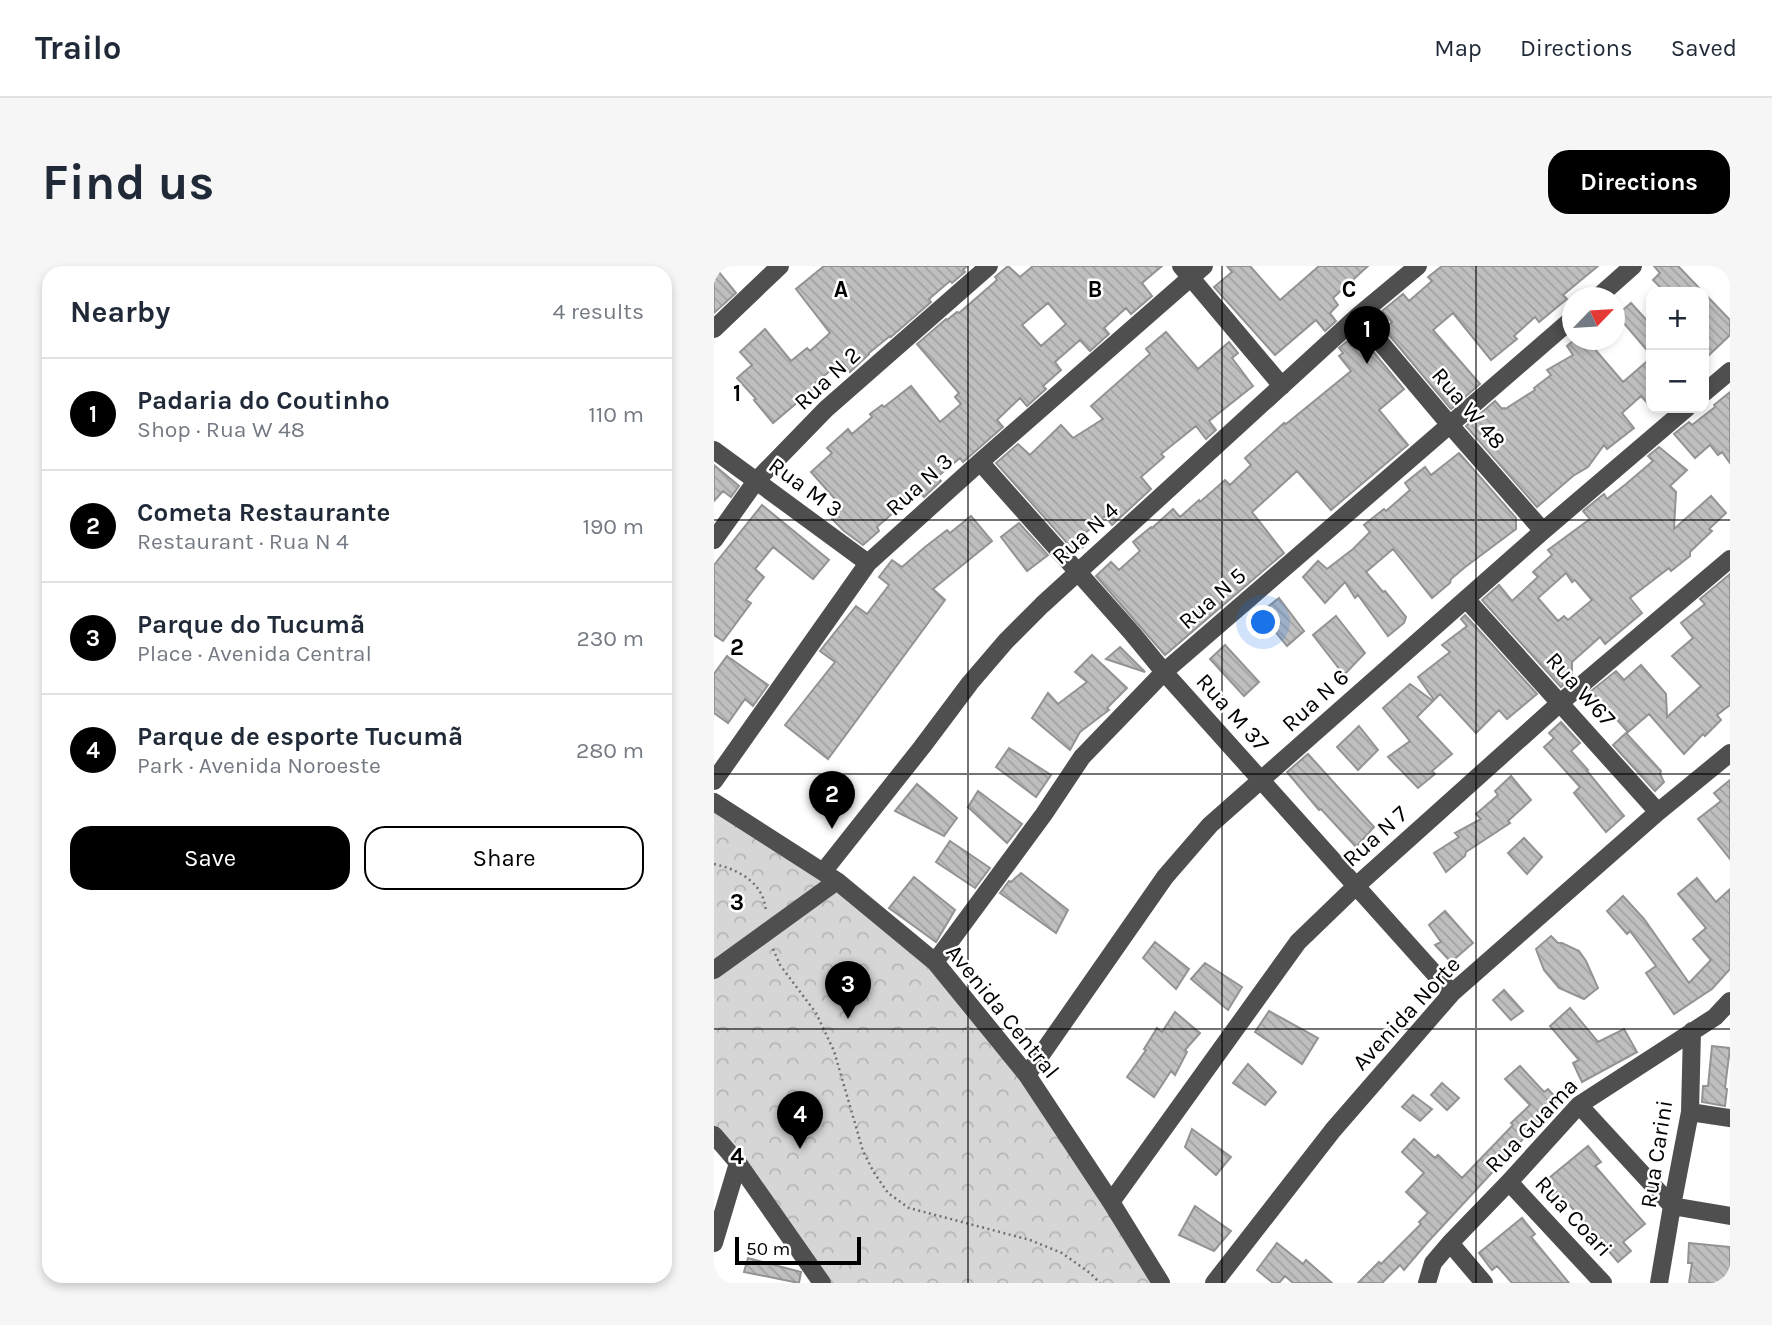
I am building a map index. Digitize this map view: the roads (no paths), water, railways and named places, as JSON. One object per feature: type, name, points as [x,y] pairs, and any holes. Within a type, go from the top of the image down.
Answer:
[{"type":"street","points":[[714,329],[780,266]]},
{"type":"street","name":"Rua N 2","points":[[714,540],[756,481],[826,409],[989,266]]},
{"type":"street","name":"Rua N 4","points":[[714,970],[768,931],[830,877],[922,747],[970,683],[1006,641],[1358,316],[1418,266]]},
{"type":"street","points":[[1609,287],[1633,266]]},
{"type":"street","points":[[1192,270],[1282,386]]},
{"type":"street","name":"Rua N 3","points":[[714,781],[868,563],[1192,270]]},
{"type":"street","name":"Rua W 48","points":[[1358,316],[1543,531]]},
{"type":"street","name":"Rua N 5","points":[[935,962],[1044,814],[1082,757],[1164,672],[1562,328]]},
{"type":"street","points":[[1709,389],[1730,370]]},
{"type":"street","name":"Rua N 6","points":[[1027,1075],[1164,877],[1210,825],[1543,531],[1681,413]]},
{"type":"street","name":"Rua M 3","points":[[714,450],[868,563]]},
{"type":"street","name":"Rua M 37","points":[[980,462],[1452,993]]},
{"type":"street","name":"Rua N 7","points":[[1111,1202],[1298,942],[1355,887],[1560,703],[1730,559]]},
{"type":"street","name":"Rua W67","points":[[1466,599],[1658,812]]},
{"type":"street","name":"Avenida Norte","points":[[1214,1283],[1333,1130],[1452,993],[1658,812],[1730,753]]},
{"type":"street","name":"Avenida Central","points":[[714,802],[830,877],[935,962],[1027,1075],[1161,1283]]},
{"type":"street","name":"Rua Guama","points":[[1427,1283],[1433,1264],[1450,1243],[1579,1104],[1692,1031],[1722,1018],[1730,1001]]},
{"type":"street","name":"Rua Carini","points":[[1659,1283],[1690,1112],[1692,1031]]},
{"type":"street","points":[[1579,1104],[1672,1206],[1730,1216]]},
{"type":"street","points":[[1690,1112],[1730,1118]]},
{"type":"street","points":[[714,1135],[738,1163],[822,1283]]},
{"type":"street","points":[[714,1243],[738,1163]]},
{"type":"street","name":"Rua Coari","points":[[1509,1182],[1603,1283]]},
{"type":"street","points":[[1450,1243],[1484,1283]]},
{"type":"place","name":"Padaria do Coutinho","points":[[1367,364]]},
{"type":"place","name":"Cometa Restaurante","points":[[832,829]]},
{"type":"place","name":"Parque do Tucumã","points":[[848,1019]]},
{"type":"place","name":"Parque de esporte Tucumã","points":[[800,1149]]}]
